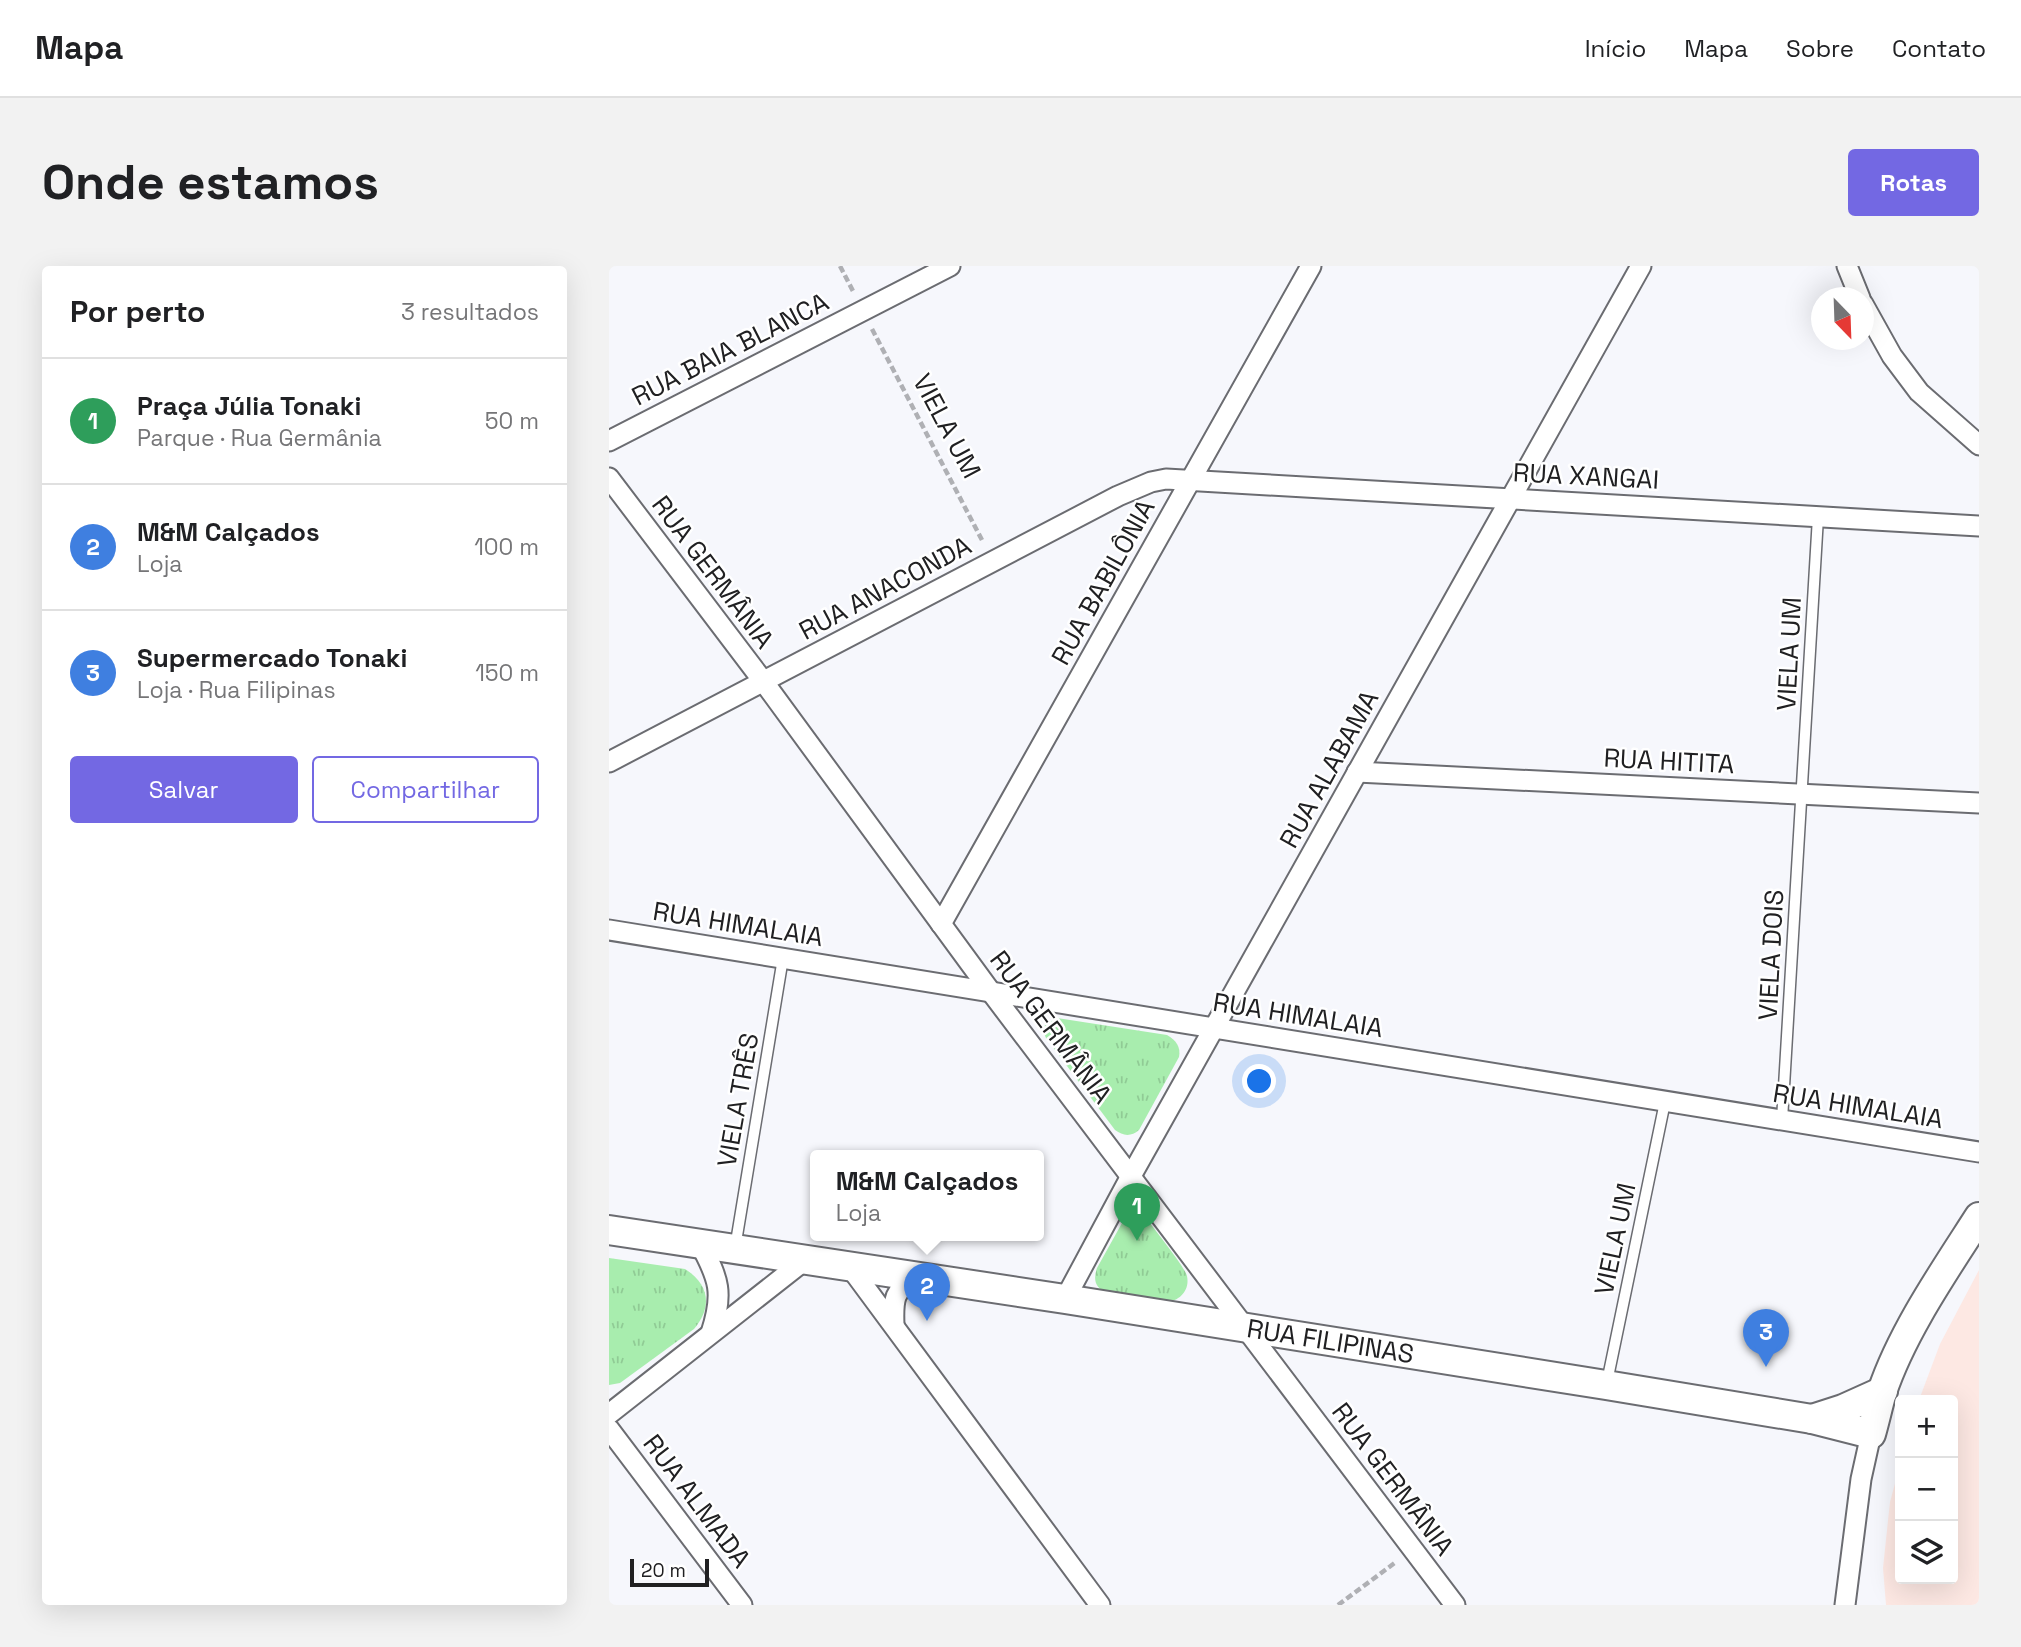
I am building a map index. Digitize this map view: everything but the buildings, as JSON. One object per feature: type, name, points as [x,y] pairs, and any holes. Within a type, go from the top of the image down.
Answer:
[{"type":"main road","points":[[1871,1434],[1883,1391],[1928,1298],[1979,1217]]},
{"type":"main road","name":"RUA FILIPINAS","points":[[609,1230],[1607,1385],[1812,1419],[1871,1434]]},
{"type":"main road","name":"RUA FILIPINAS","points":[[1812,1419],[1883,1391]]},
{"type":"street","name":"RUA BAIA BLANCA","points":[[609,441],[950,266]]},
{"type":"street","name":"RUA BABILÔNIA","points":[[941,924],[1311,266]]},
{"type":"street","name":"RUA ALABAMA","points":[[1065,1299],[1131,1176],[1641,266]]},
{"type":"street","points":[[1847,266],[1856,287]]},
{"type":"street","points":[[1874,323],[1892,356],[1919,391],[1979,445]]},
{"type":"street","name":"RUA GERMÂNIA","points":[[609,478],[763,681],[991,992],[1455,1605]]},
{"type":"street","name":"RUA ANACONDA","points":[[609,762],[1118,496],[1140,486],[1166,480],[1190,480]]},
{"type":"street","name":"RUA XANGAI","points":[[1190,480],[1979,526]]},
{"type":"street","name":"RUA HITITA","points":[[1357,772],[1979,803]]},
{"type":"street","name":"RUA HIMALAIA","points":[[609,930],[1979,1152]]},
{"type":"street","points":[[700,1244],[717,1278],[720,1292],[718,1314],[711,1333]]},
{"type":"street","points":[[609,1413],[805,1260]]},
{"type":"street","points":[[850,1266],[1100,1605]]},
{"type":"street","points":[[894,1325],[894,1300],[898,1290],[918,1277]]},
{"type":"street","name":"RUA ALMADA","points":[[609,1429],[743,1605]]},
{"type":"street","points":[[1845,1604],[1861,1479],[1871,1434]]},
{"type":"lane","name":"VIELA UM","points":[[1802,793],[1818,517]]},
{"type":"lane","name":"VIELA DOIS","points":[[1783,1120],[1802,793]]},
{"type":"lane","name":"VIELA TRÊS","points":[[735,1249],[783,958]]},
{"type":"lane","name":"VIELA UM","points":[[1607,1385],[1665,1101]]},
{"type":"path","name":"VIELA UM","points":[[863,311],[993,561]]},
{"type":"path","points":[[1338,1605],[1413,1549]]},
{"type":"shaded area","points":[[1979,1270],[1979,1605],[1886,1605],[1883,1568],[1890,1502],[1895,1484],[1895,1584],[1958,1584],[1958,1395],[1921,1395],[1940,1344]]},
{"type":"green space","points":[[1057,1018],[1167,1035],[1177,1044],[1179,1057],[1139,1130],[1127,1135],[1115,1130],[1046,1038],[1043,1031],[1045,1025]]},
{"type":"green space","points":[[1135,1207],[1166,1244],[1187,1276],[1187,1286],[1183,1294],[1176,1299],[1160,1302],[1107,1293],[1096,1283],[1097,1268],[1127,1214]]},
{"type":"green space","points":[[609,1258],[685,1269],[699,1282],[706,1296],[706,1304],[694,1329],[620,1383],[609,1385]]},
{"type":"place","name":"Praça Júlia Tonaki","points":[[1137,1241]]},
{"type":"place","name":"M&M Calçados","points":[[927,1321]]},
{"type":"place","name":"Supermercado Tonaki","points":[[1766,1367]]}]
